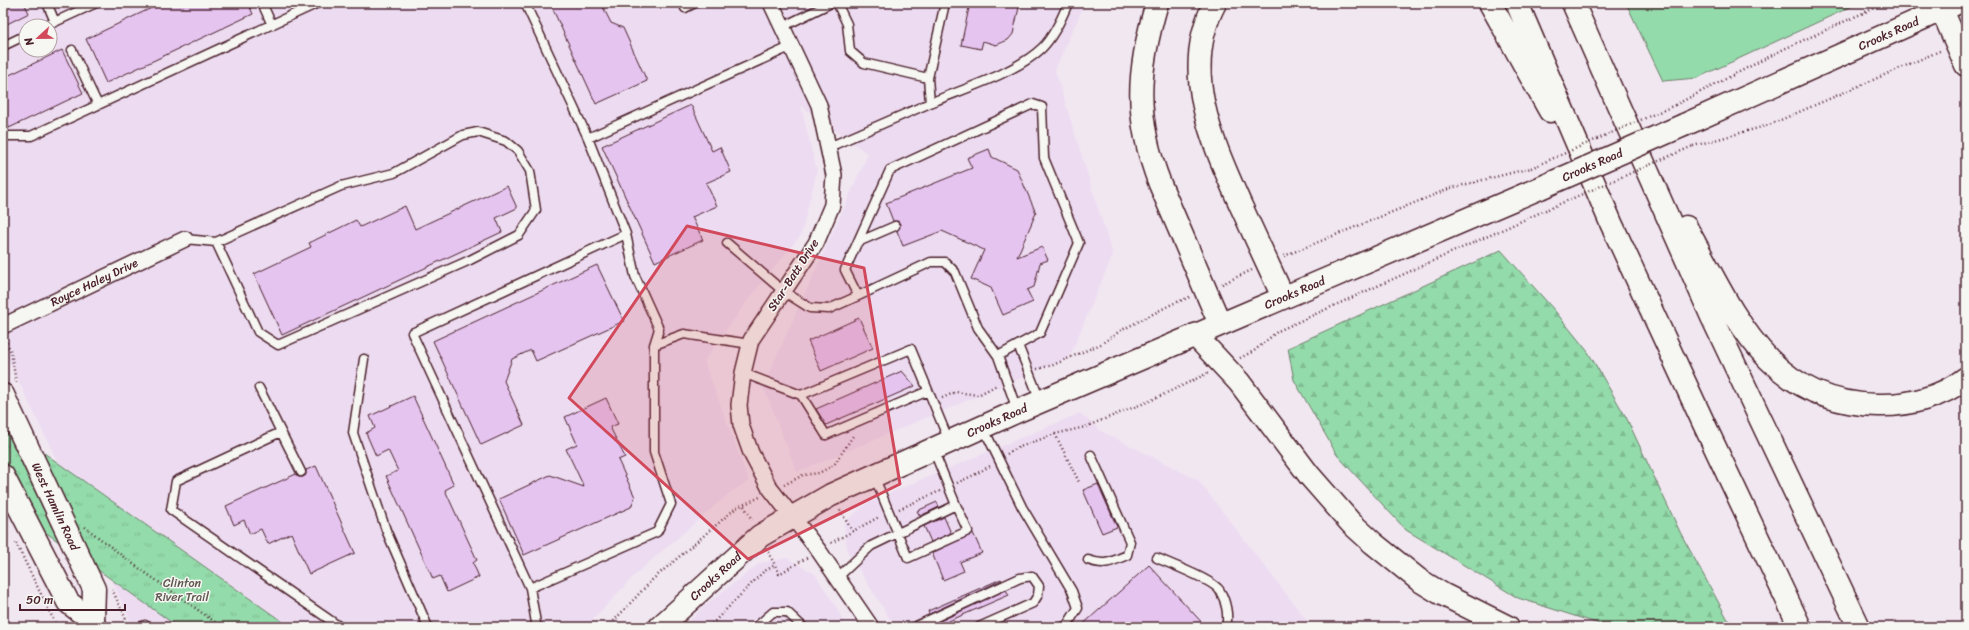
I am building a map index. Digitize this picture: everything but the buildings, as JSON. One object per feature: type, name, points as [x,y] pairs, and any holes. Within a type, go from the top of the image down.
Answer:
[{"type":"main road","points":[[1157,3],[1144,53],[1141,80],[1141,115],[1145,137],[1160,184],[1220,324]]},
{"type":"main road","points":[[1215,3],[1205,31],[1201,51],[1200,76],[1204,110],[1221,160],[1283,297]]},
{"type":"main road","points":[[1490,3],[1612,223]]},
{"type":"main road","points":[[1517,3],[1612,223],[1704,424],[1800,627]]},
{"type":"main road","points":[[1573,3],[1712,317],[1859,627]]},
{"type":"main road","points":[[1949,6],[1966,65]]},
{"type":"main road","name":"Crooks Road","points":[[670,620],[760,536],[831,495],[1040,401],[1540,188],[1949,6]]},
{"type":"main road","points":[[1620,111],[1744,329],[1758,348],[1785,375],[1815,392],[1832,399],[1851,404],[1887,406],[1924,399],[1943,392],[1966,378]]},
{"type":"main road","points":[[1195,335],[1224,366],[1309,475],[1351,524],[1372,543],[1419,580],[1442,594],[1508,627]]},
{"type":"main road","name":"West Hamlin Road","points":[[10,390],[94,589],[94,624]]},
{"type":"main road","name":"West Hamlin Road","points":[[3,476],[68,602],[94,624]]},
{"type":"street","name":"Star-Batt Drive","points":[[771,3],[819,105],[834,175],[832,205],[816,243],[751,340],[743,373],[739,405],[741,425],[751,453],[772,491],[819,550],[871,627]]},
{"type":"street","name":"Royce Haley Drive","points":[[3,326],[185,239]]},
{"type":"lane","points":[[47,3],[54,18]]},
{"type":"lane","points":[[58,21],[96,3]]},
{"type":"lane","points":[[262,3],[272,25]]},
{"type":"lane","points":[[3,136],[31,136],[318,3]]},
{"type":"lane","points":[[525,3],[588,138],[626,234],[636,276],[659,329],[654,345],[654,452],[671,504],[657,532],[530,588]]},
{"type":"lane","points":[[685,8],[696,3]]},
{"type":"lane","points":[[782,27],[831,3]]},
{"type":"lane","points":[[837,3],[847,24],[850,51],[864,63],[928,78]]},
{"type":"lane","points":[[930,103],[928,78],[945,3]]},
{"type":"lane","points":[[829,148],[1021,63],[1042,47],[1060,22],[1068,3]]},
{"type":"lane","points":[[3,46],[18,39]]},
{"type":"lane","points":[[588,138],[792,46]]},
{"type":"lane","points":[[72,50],[98,105]]},
{"type":"lane","points":[[858,296],[845,270],[890,170],[1033,104],[1042,108],[1044,158],[1079,243],[1040,333],[998,356]]},
{"type":"lane","points":[[185,239],[216,242],[341,186],[394,173],[463,135],[478,132],[506,141],[518,151],[530,171],[536,210],[519,235],[470,260],[278,345],[258,332],[216,242]]},
{"type":"lane","points":[[858,242],[895,226]]},
{"type":"lane","points":[[535,627],[536,623],[530,588],[412,333],[626,234]]},
{"type":"lane","points":[[727,243],[783,291],[810,308],[830,308],[931,262],[945,262],[955,272],[978,328],[998,356],[1018,411]]},
{"type":"lane","points":[[654,345],[684,334],[750,344]]},
{"type":"lane","points":[[1018,345],[1040,401]]},
{"type":"lane","points":[[801,395],[911,349],[933,402],[948,487],[968,531],[908,558],[874,475]]},
{"type":"lane","points":[[364,360],[353,433],[386,530],[428,627]]},
{"type":"lane","points":[[743,373],[801,395],[826,435],[928,392]]},
{"type":"lane","points":[[259,388],[301,472]]},
{"type":"lane","points":[[982,427],[1029,520],[1072,591],[1078,608],[1067,625],[1063,627]]},
{"type":"lane","points":[[282,432],[176,481],[172,510],[340,627]]},
{"type":"lane","points":[[1088,560],[1101,564],[1112,562],[1127,555],[1130,542],[1091,455]]},
{"type":"lane","points":[[837,578],[871,546],[956,505]]},
{"type":"lane","points":[[1157,558],[1204,579],[1220,590],[1226,609],[1226,627]]},
{"type":"lane","points":[[914,627],[1020,578],[1032,576],[1039,586],[1038,595],[1033,603],[979,627]]},
{"type":"lane","points":[[756,627],[773,612],[787,612],[803,627]]},
{"type":"path","points":[[1029,373],[1053,365],[1101,344],[1120,331],[1172,304],[1451,188],[1531,168],[1675,105],[1784,50],[1885,3]]},
{"type":"path","points":[[709,627],[763,572],[775,565],[779,574],[852,531],[974,475],[1018,448],[1055,434],[1085,426],[1152,400],[1254,352],[1278,331],[1548,209],[1693,146],[1769,125],[1932,54]]},
{"type":"path","points":[[3,335],[10,352],[10,390]]},
{"type":"path","points":[[933,402],[956,392],[978,395],[1006,381]]},
{"type":"path","points":[[608,627],[652,580],[736,508],[744,506],[803,475],[819,473],[834,464],[853,436],[860,432]]},
{"type":"path","points":[[1055,434],[1079,482]]},
{"type":"path","points":[[84,526],[129,561],[222,627]]},
{"type":"path","points":[[13,537],[57,627]]},
{"type":"highlighted area","points":[[687,226],[864,268],[900,484],[748,559],[569,398]]},
{"type":"shaded area","points":[[3,3],[1085,3],[1055,70],[1113,255],[1069,358],[797,472],[763,386],[868,154],[801,106],[817,171],[801,235],[751,296],[704,361],[749,481],[731,492],[638,572],[586,627],[290,627],[58,463],[3,349]]},
{"type":"shaded area","points":[[1080,413],[1101,431],[1198,480],[1312,627],[895,627],[847,551],[844,523],[868,502]]},
{"type":"shaded area","points":[[787,558],[815,574],[837,608],[845,627],[684,627],[704,606],[760,563]]},
{"type":"shaded area","points":[[112,580],[178,627],[133,627]]},
{"type":"green space","points":[[1626,3],[1859,3],[1697,78],[1663,81]]},
{"type":"green space","points":[[1501,250],[1555,311],[1588,352],[1626,417],[1681,534],[1732,627],[1609,627],[1518,598],[1406,530],[1337,455],[1294,380],[1288,348]]},
{"type":"green space","name":"Clinton River Trail","points":[[3,424],[290,627],[178,627],[3,502]]}]
